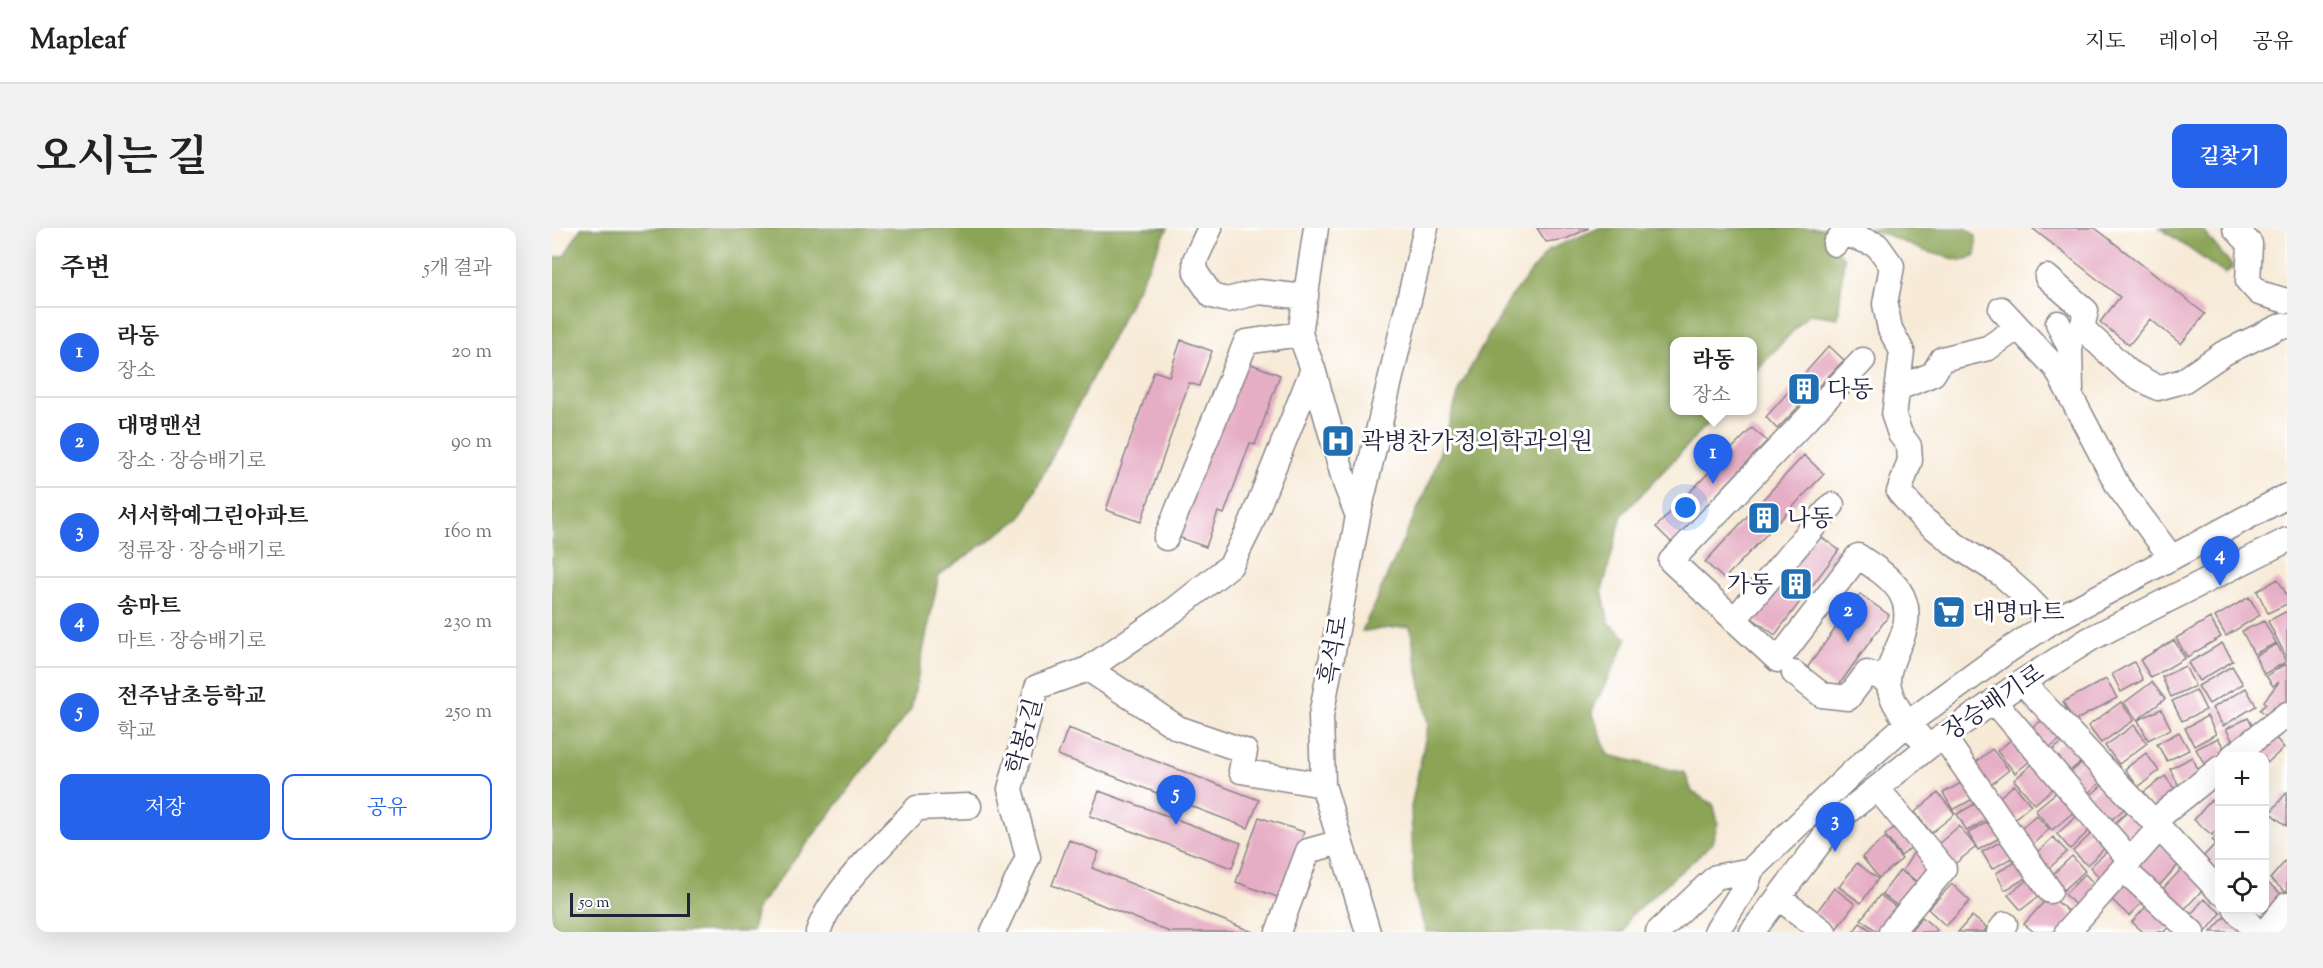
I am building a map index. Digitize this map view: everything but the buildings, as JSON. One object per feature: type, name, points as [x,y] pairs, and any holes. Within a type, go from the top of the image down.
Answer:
[{"type":"street","points":[[1210,228],[1195,260],[1196,273],[1212,296],[1227,300],[1259,292],[1306,297]]},
{"type":"street","points":[[1316,228],[1300,334],[1313,369],[1345,483],[1358,516]]},
{"type":"street","name":"흑석로","points":[[1368,932],[1323,784],[1321,716],[1358,516],[1426,228]]},
{"type":"street","points":[[2235,228],[2250,244],[2248,281],[2259,293],[2287,301]]},
{"type":"street","points":[[1835,244],[1843,233],[1862,238],[1877,245],[1892,266],[1885,304],[1890,329],[1902,351],[1894,416],[1899,434],[1909,446],[1910,460],[1899,492],[1922,518],[1957,546],[2001,574],[2051,622]]},
{"type":"street","points":[[2047,278],[2086,311],[2082,328],[2129,372],[2158,388],[2183,381],[2224,353],[2283,325],[2287,326]]},
{"type":"street","points":[[2001,309],[2056,368],[2118,486],[2171,557]]},
{"type":"street","points":[[2058,323],[2070,348],[2072,395]]},
{"type":"street","points":[[1899,388],[1933,374],[1942,359],[1988,348],[2018,328]]},
{"type":"street","points":[[1166,538],[1246,342],[1300,334]]},
{"type":"street","points":[[1863,360],[1671,561],[1778,660],[1858,556],[1891,578],[1907,606],[1904,633],[1888,680],[1897,707],[1908,723],[1935,741],[2050,891]]},
{"type":"street","name":"학봉1길","points":[[993,932],[1028,857],[1010,789],[1037,687],[1088,669],[1173,611],[1232,564],[1248,531],[1313,369]]},
{"type":"street","name":"장승배기로","points":[[1716,932],[1747,884],[1752,870],[1857,768],[1908,723],[2051,622],[2287,496]]},
{"type":"street","points":[[1734,620],[1832,505]]},
{"type":"street","name":"장승배기로","points":[[1752,932],[1837,820],[1935,741],[2090,639],[2287,540]]},
{"type":"street","points":[[1088,669],[1178,728],[1245,751],[1241,771],[1323,784]]},
{"type":"street","points":[[1794,673],[1822,695],[1848,698],[1867,673],[1888,680]]},
{"type":"street","points":[[2022,682],[2215,887]]},
{"type":"street","points":[[1994,701],[2127,865],[2192,932]]},
{"type":"street","points":[[2238,752],[2287,714]]},
{"type":"street","points":[[2067,932],[2127,865],[2156,825],[2215,772]]},
{"type":"street","points":[[1877,788],[1944,869],[1891,932]]},
{"type":"street","points":[[818,932],[821,923],[843,888],[917,808],[969,806]]},
{"type":"street","points":[[1278,932],[1308,851],[1340,842]]},
{"type":"street","points":[[1658,932],[1716,878],[1752,870]]},
{"type":"street","points":[[1779,898],[1824,932]]},
{"type":"street","points":[[2265,932],[2287,905]]},
{"type":"street","points":[[2241,914],[2257,932]]},
{"type":"green space","points":[[581,228],[1168,228],[1021,518],[939,575],[911,709],[757,908],[752,932],[552,932],[552,258],[564,256]]},
{"type":"green space","points":[[1599,228],[1966,228],[1976,236],[1976,255],[1963,261],[1924,251],[1885,234],[1843,231],[1829,243],[1844,258],[1838,318],[1809,314],[1757,370],[1757,337],[1670,337],[1670,415],[1716,415],[1622,515],[1602,591],[1609,623],[1627,639],[1592,711],[1608,755],[1685,773],[1692,792],[1713,804],[1718,822],[1712,844],[1629,917],[1624,932],[1426,932],[1414,894],[1411,807],[1428,725],[1410,626],[1362,631],[1432,477],[1461,385],[1508,301],[1548,250]]},
{"type":"green space","points":[[2160,228],[2201,228],[2233,267],[2225,274]]},
{"type":"place","name":"다동","points":[[1804,389]]},
{"type":"place","name":"곽병찬가정의학과의원","points":[[1338,441]]},
{"type":"place","name":"라동","points":[[1713,484]]},
{"type":"place","name":"나동","points":[[1764,518]]},
{"type":"place","name":"가동","points":[[1796,584]]},
{"type":"place","name":"송마트","points":[[2220,586]]},
{"type":"place","name":"대명마트","points":[[1949,612]]},
{"type":"place","name":"대명맨션","points":[[1848,642]]},
{"type":"place","name":"전주남초등학교","points":[[1176,825]]},
{"type":"place","name":"서서학예그린아파트","points":[[1835,852]]}]
